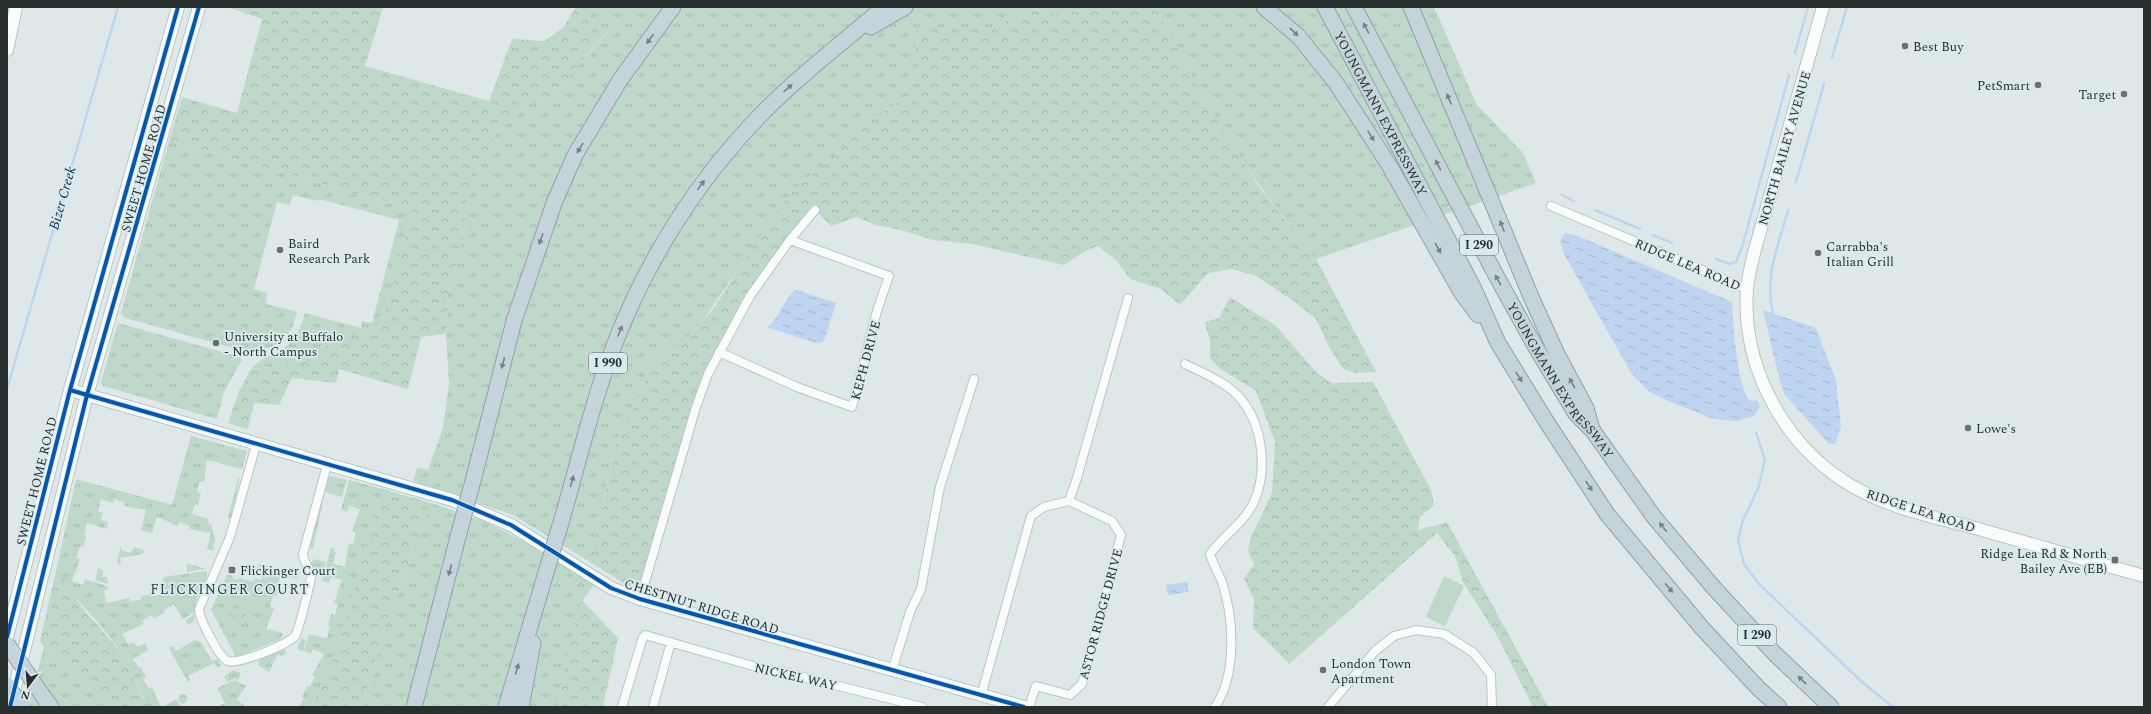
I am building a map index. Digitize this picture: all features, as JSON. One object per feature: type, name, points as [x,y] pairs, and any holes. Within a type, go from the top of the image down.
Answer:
[{"type":"highway","points":[[414,707],[514,321],[554,202],[575,155],[620,80],[673,7]]},
{"type":"highway","points":[[842,44],[884,7]]},
{"type":"highway","points":[[842,44],[905,7]]},
{"type":"highway","points":[[1264,7],[1299,37],[1328,71],[1396,177],[1461,292],[1498,344]]},
{"type":"highway","name":"YOUNGMANN EXPRESSWAY","points":[[1325,7],[1472,286],[1498,344],[1607,514],[1702,628],[1759,689],[1779,707]]},
{"type":"highway","name":"YOUNGMANN EXPRESSWAY","points":[[1354,7],[1527,332],[1576,414],[1593,431],[1650,511],[1714,588],[1775,654],[1831,707]]},
{"type":"highway","points":[[1411,7],[1532,299],[1557,354],[1586,408],[1593,431]]},
{"type":"highway","name":"I 990","points":[[506,707],[610,357],[635,296],[662,245],[698,190],[745,132],[786,90],[842,44]]},
{"type":"highway","points":[[521,707],[540,596]]},
{"type":"highway","points":[[7,644],[47,701]]},
{"type":"highway","points":[[406,707],[422,675]]},
{"type":"highway","points":[[7,685],[22,707]]},
{"type":"highway","points":[[1759,689],[1771,707]]},
{"type":"street","points":[[7,50],[16,7]]},
{"type":"street","name":"SWEET HOME ROAD","points":[[7,637],[70,390],[178,7]]},
{"type":"street","name":"SWEET HOME ROAD","points":[[10,707],[87,395],[199,7]]},
{"type":"street","name":"NORTH BAILEY AVENUE","points":[[1747,289],[1754,253],[1824,7]]},
{"type":"street","name":"RIDGE LEA ROAD","points":[[1550,206],[1747,289],[1749,332],[1752,348],[1768,394],[1779,414],[1803,446],[1837,476],[1863,492],[1897,506],[2144,576]]},
{"type":"street","points":[[640,599],[696,407],[708,374],[750,296],[790,240],[815,210]]},
{"type":"street","name":"KEPH DRIVE","points":[[719,352],[797,387],[852,407],[889,276],[790,240]]},
{"type":"street","points":[[981,696],[1031,516],[1044,507],[1069,501],[1078,478],[1128,298]]},
{"type":"street","points":[[1185,364],[1213,378],[1239,397],[1253,417],[1261,449],[1262,474],[1254,503],[1238,524],[1210,554],[1222,582],[1230,619],[1231,637],[1231,654],[1225,682],[1215,707]]},
{"type":"street","points":[[892,671],[910,612],[921,589],[940,487],[974,379]]},
{"type":"street","name":"CHESTNUT RIDGE ROAD","points":[[70,390],[256,445],[452,500],[503,522],[611,588],[640,599],[1024,707]]},
{"type":"street","points":[[256,445],[230,537],[199,609],[201,618],[222,657],[231,662],[244,660],[289,641],[296,633],[311,576],[303,560],[303,554],[327,465]]},
{"type":"street","name":"ASTOR RIDGE DRIVE","points":[[1029,707],[1036,686],[1070,695],[1082,684],[1121,535],[1112,521],[1069,501]]},
{"type":"street","points":[[1328,707],[1375,651],[1394,636],[1416,630],[1444,634],[1474,653],[1491,676],[1492,707]]},
{"type":"street","name":"NICKEL WAY","points":[[622,707],[643,637],[645,636],[760,668],[791,674],[922,707]]},
{"type":"street","points":[[653,707],[671,642]]},
{"type":"green space","points":[[227,7],[383,8],[365,66],[489,101],[512,39],[544,41],[563,28],[576,7],[592,7],[588,24],[606,33],[571,73],[554,100],[526,104],[495,135],[468,193],[462,246],[448,291],[446,334],[421,337],[408,389],[339,369],[336,383],[292,378],[279,405],[254,403],[248,429],[228,423],[239,391],[251,369],[283,366],[347,336],[379,332],[413,209],[169,141],[182,97],[237,113],[262,19]]},
{"type":"green space","points":[[592,7],[1128,7],[1111,10],[1057,13],[1032,9],[989,29],[950,26],[916,60],[923,85],[865,125],[838,152],[792,191],[704,319],[687,339],[666,351],[650,366],[636,404],[628,416],[612,461],[590,562],[513,515],[413,481],[417,468],[428,470],[443,428],[449,384],[446,334],[448,291],[462,246],[468,193],[495,135],[526,104],[554,100],[570,74],[606,34],[588,24]]},
{"type":"green space","points":[[1128,7],[1154,7],[1167,28],[1211,111],[1258,185],[1316,259],[1376,372],[1356,373],[1343,369],[1329,347],[1316,319],[1292,300],[1256,276],[1232,269],[1208,273],[1180,305],[1161,289],[1130,279],[1116,260],[1098,246],[1085,251],[1064,265],[972,244],[933,240],[901,230],[876,225],[856,217],[831,226],[815,210],[750,296],[708,374],[645,583],[632,588],[590,562],[619,431],[636,404],[650,366],[666,351],[687,339],[714,308],[757,240],[792,191],[838,152],[865,125],[923,85],[916,60],[916,31],[950,26],[989,29],[1032,9],[1057,13],[1111,10]]},
{"type":"green space","points":[[1154,7],[1434,7],[1477,105],[1523,153],[1536,183],[1316,259],[1261,187],[1235,150],[1211,111]]},
{"type":"green space","points":[[169,141],[413,209],[379,332],[347,336],[283,366],[251,369],[266,357],[283,349],[292,341],[296,336],[305,313],[361,328],[362,321],[372,323],[399,220],[319,199],[318,201],[293,195],[290,205],[277,202],[254,289],[267,293],[266,304],[297,312],[292,328],[284,338],[272,347],[253,351],[241,350],[125,318],[121,313]]},
{"type":"green space","points":[[1230,297],[1275,325],[1317,373],[1332,383],[1373,382],[1431,490],[1434,505],[1420,517],[1418,530],[1447,522],[1548,707],[1533,707],[1496,634],[1463,582],[1455,556],[1437,533],[1289,664],[1253,628],[1254,599],[1244,579],[1254,564],[1248,551],[1250,539],[1272,493],[1275,442],[1256,391],[1219,368],[1210,358],[1210,341],[1205,322],[1219,318]]},
{"type":"green space","points":[[118,323],[240,357],[242,360],[224,392],[217,419],[103,386],[101,382]]},
{"type":"green space","points":[[191,436],[247,451],[242,469],[207,460],[204,482],[200,481],[197,492],[201,493],[198,505],[195,504],[192,514],[209,519],[208,523],[211,525],[215,539],[213,551],[207,549],[211,533],[189,529],[190,526],[179,522],[178,526],[157,517],[152,533],[141,530],[146,510],[124,506],[125,503],[114,499],[113,503],[101,499],[98,511],[103,513],[101,520],[108,522],[107,529],[87,523],[84,535],[86,536],[83,547],[80,546],[76,558],[80,559],[72,581],[83,585],[85,579],[107,586],[108,590],[104,591],[106,603],[129,598],[130,601],[141,600],[141,596],[153,594],[154,596],[165,595],[163,577],[207,571],[207,576],[196,601],[195,612],[183,619],[174,604],[164,610],[165,612],[154,618],[152,615],[142,621],[144,624],[122,634],[128,644],[133,642],[138,647],[145,643],[148,650],[133,659],[138,667],[140,666],[146,677],[143,679],[149,689],[152,687],[161,707],[147,707],[139,687],[112,640],[55,576],[76,479],[172,505]]},
{"type":"green space","points":[[331,476],[347,480],[342,497],[325,492],[327,480]]},
{"type":"green space","points":[[240,478],[231,518],[229,519],[228,517],[238,479]]},
{"type":"green space","points":[[349,480],[383,489],[335,656],[311,707],[299,707],[304,698],[302,697],[307,686],[310,687],[315,677],[312,675],[324,654],[313,649],[311,654],[304,651],[309,634],[327,638],[331,614],[335,615],[338,604],[334,603],[342,580],[331,577],[329,583],[322,581],[331,548],[335,549],[334,552],[336,552],[333,564],[345,567],[349,543],[353,544],[356,533],[352,531],[360,509],[349,506],[347,512],[341,510]]},
{"type":"green space","points":[[383,489],[431,503],[384,629],[362,707],[311,707],[335,656]]},
{"type":"green space","points":[[323,502],[313,548],[311,549],[310,547],[321,503]]},
{"type":"green space","points":[[431,503],[484,521],[527,543],[594,585],[580,604],[565,664],[559,707],[362,707],[384,629]]},
{"type":"green space","points":[[121,544],[121,550],[131,553],[134,547],[144,550],[143,554],[120,558],[121,564],[118,565],[117,561]]},
{"type":"green space","points":[[314,559],[326,562],[323,574],[316,572],[318,570],[316,566],[312,568],[311,563]]},
{"type":"green space","points":[[187,564],[189,564],[206,569],[187,572]]},
{"type":"green space","points":[[259,564],[298,574],[297,579],[280,574],[277,596],[273,596],[270,607],[274,608],[266,629],[283,633],[281,639],[236,657],[211,610],[228,572],[235,580],[239,578],[254,582],[255,578],[261,580],[264,569],[258,567]]},
{"type":"green space","points":[[98,568],[103,570],[103,577],[107,577],[108,584],[95,580]]},
{"type":"green space","points":[[55,576],[66,579],[75,598],[112,641],[130,670],[147,707],[116,707],[102,701],[67,666],[44,647],[40,641]]},
{"type":"green space","points":[[1444,576],[1464,586],[1445,626],[1426,617]]},
{"type":"green space","points":[[582,600],[618,638],[603,707],[559,707],[565,664],[579,606]]},
{"type":"green space","points":[[236,601],[249,605],[243,620],[230,614]]},
{"type":"green space","points":[[195,614],[194,621],[188,625],[185,620]]},
{"type":"green space","points":[[301,638],[306,640],[303,652],[297,649]]},
{"type":"green space","points":[[195,640],[201,642],[212,661],[218,659],[221,665],[218,668],[214,663],[188,676],[190,680],[188,682],[169,648],[172,646],[176,651]]},
{"type":"green space","points":[[44,647],[67,666],[101,700],[116,707],[28,707]]},
{"type":"green space","points":[[283,648],[286,651],[285,654],[282,656],[278,654],[269,672],[258,665],[260,658]]},
{"type":"green space","points":[[234,670],[241,673],[238,680],[235,678],[227,682],[224,676]]},
{"type":"green space","points":[[235,680],[246,686],[237,700],[246,707],[217,707],[225,703],[217,688]]},
{"type":"green space","points":[[183,694],[188,699],[183,704],[178,699]]},
{"type":"green space","points":[[176,699],[180,705],[178,707],[163,707]]},
{"type":"water","points":[[1565,233],[1578,236],[1732,302],[1733,324],[1742,384],[1746,395],[1751,401],[1757,400],[1760,407],[1754,416],[1736,421],[1714,419],[1668,401],[1648,391],[1631,373],[1564,254],[1560,241]]},
{"type":"water","points":[[796,290],[836,303],[825,339],[821,343],[815,343],[767,327],[771,325],[787,299]]},
{"type":"water","points":[[1763,310],[1816,328],[1836,380],[1841,427],[1835,444],[1829,444],[1785,395],[1780,382]]},
{"type":"water","points":[[1187,582],[1189,592],[1168,595],[1166,585]]},
{"type":"waterway","name":"Bizer Creek","points":[[7,389],[118,7]]},
{"type":"waterway","points":[[1795,53],[1808,7]]},
{"type":"waterway","points":[[1832,57],[1847,7]]},
{"type":"waterway","points":[[1716,259],[1730,264],[1736,262],[1743,244],[1789,75]]},
{"type":"waterway","points":[[1796,182],[1824,84]]},
{"type":"waterway","points":[[1562,195],[1574,201]]},
{"type":"waterway","points":[[1595,210],[1640,229]]},
{"type":"waterway","points":[[1773,315],[1770,287],[1771,274],[1776,249],[1788,210]]},
{"type":"waterway","points":[[1653,235],[1672,243]]},
{"type":"waterway","points":[[1756,433],[1765,460],[1758,489],[1743,520],[1738,539],[1744,564],[1760,585],[1862,682],[1893,707]]},
{"type":"cycle path","points":[[7,637],[70,390],[178,7]]},
{"type":"cycle path","points":[[10,707],[87,395],[199,7]]},
{"type":"cycle path","points":[[70,390],[452,500],[511,525],[611,588],[640,599],[1024,707]]},
{"type":"place","name":"Best Buy","points":[[1905,46]]},
{"type":"place","name":"PetSmart","points":[[2038,85]]},
{"type":"place","name":"Target","points":[[2124,94]]},
{"type":"place","name":"Baird Research Park","points":[[280,250]]},
{"type":"place","name":"Carrabba's Italian Grill","points":[[1818,253]]},
{"type":"place","name":"University at Buffalo - North Campus","points":[[216,343]]},
{"type":"place","name":"Lowe's","points":[[1968,428]]},
{"type":"place","name":"Ridge Lea Rd & North Bailey Ave (EB)","points":[[2115,560]]},
{"type":"place","name":"Flickinger Court","points":[[232,570]]},
{"type":"place","name":"London Town Apartment","points":[[1323,670]]},
{"type":"district","name":"FLICKINGER COURT","points":[[230,589]]}]
